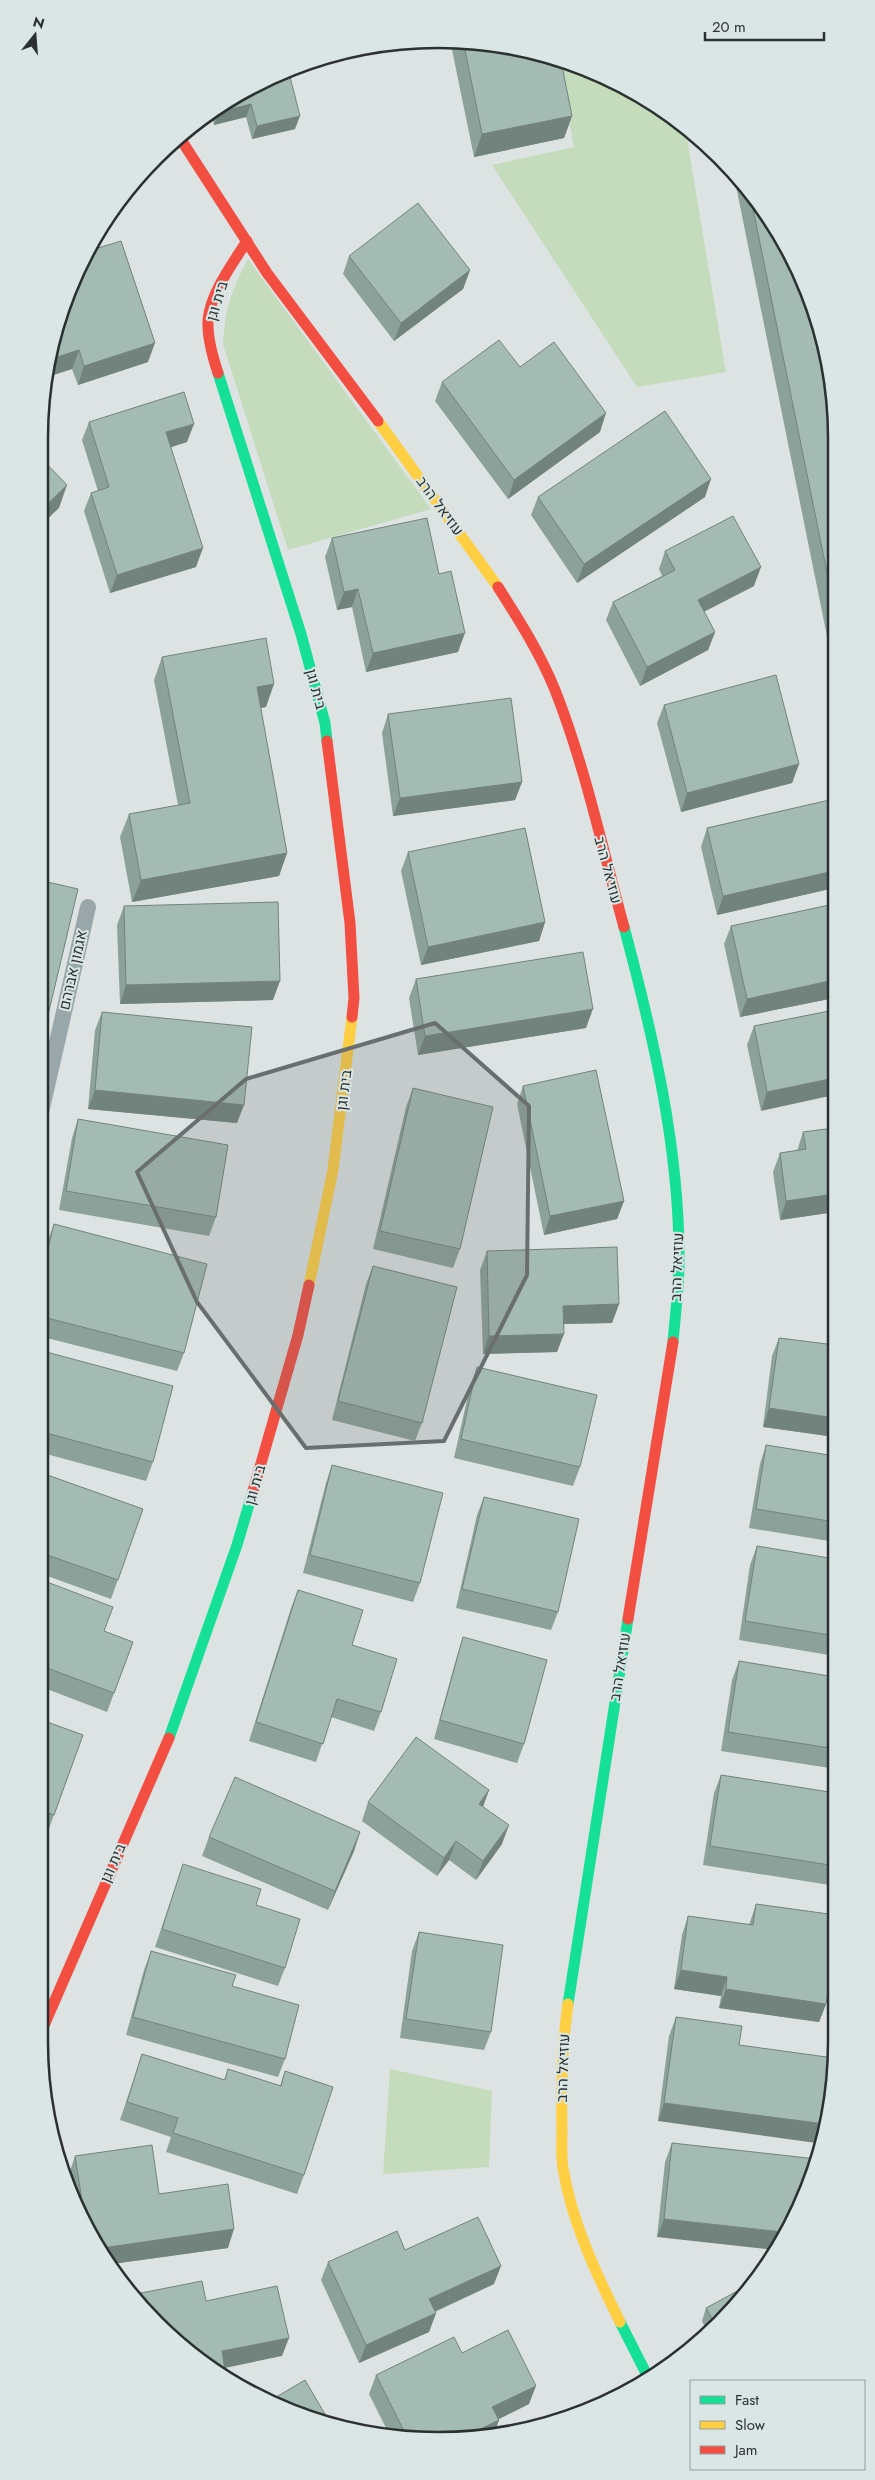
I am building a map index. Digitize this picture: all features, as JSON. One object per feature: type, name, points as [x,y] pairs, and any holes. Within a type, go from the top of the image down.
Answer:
[{"type":"street","points":[[183,142],[247,241]]},
{"type":"street","name":"בית וגן","points":[[48,2016],[177,1720],[237,1545],[298,1335],[333,1170],[346,1077],[354,998],[350,923],[325,723],[301,634],[213,356],[208,320],[219,286],[247,241]]},
{"type":"street","name":"עוזיאל הרב","points":[[247,241],[267,273],[437,500],[496,584],[526,631],[554,688],[574,743],[646,1008],[667,1118],[677,1206],[679,1263],[673,1343],[584,1892],[564,2030],[561,2101],[563,2167],[577,2225],[601,2284],[645,2372]]},
{"type":"lane","name":"אגמון אברהם","points":[[48,1082],[88,906]]},
{"type":"highlighted area","points":[[435,1023],[529,1106],[527,1275],[444,1441],[306,1448],[197,1302],[137,1172],[246,1079]]},
{"type":"green space","points":[[558,67],[587,77],[632,100],[654,113],[687,138],[726,372],[637,387],[492,165],[574,147]]},
{"type":"green space","points":[[248,259],[431,509],[288,550],[223,344],[225,320],[230,300]]},
{"type":"green space","points":[[390,2069],[492,2091],[489,2167],[383,2174]]},
{"type":"building","points":[[465,48],[514,55],[562,68],[572,116],[482,134]]},
{"type":"building","points":[[290,76],[300,116],[257,126],[251,104],[225,110]]},
{"type":"building","points":[[418,203],[470,270],[401,323],[349,256]]},
{"type":"building","points":[[753,208],[775,243],[798,288],[807,312],[820,361],[827,412],[828,438],[828,577]]},
{"type":"building","points":[[121,241],[155,343],[84,366],[79,350],[56,357],[68,312],[77,288],[97,248]]},
{"type":"building","points":[[499,340],[520,367],[554,342],[606,413],[514,480],[442,382]]},
{"type":"building","points":[[184,392],[194,424],[166,432],[203,548],[117,575],[91,493],[109,487],[89,422]]},
{"type":"building","points":[[665,411],[711,479],[584,564],[538,497]]},
{"type":"building","points":[[48,465],[67,485],[48,503]]},
{"type":"building","points":[[733,516],[761,567],[698,600],[715,632],[647,667],[613,602],[675,570],[665,551]]},
{"type":"building","points":[[427,518],[439,574],[451,571],[465,633],[373,653],[358,589],[344,592],[332,538]]},
{"type":"building","points":[[266,638],[274,684],[257,687],[287,853],[141,880],[129,814],[190,803],[162,657]]},
{"type":"building","points":[[776,675],[799,764],[687,793],[664,705]]},
{"type":"building","points":[[511,698],[522,782],[400,798],[388,714]]},
{"type":"building","points":[[828,800],[828,872],[723,896],[707,828]]},
{"type":"building","points":[[525,828],[545,922],[428,947],[408,852]]},
{"type":"building","points":[[48,882],[78,889],[48,1015]]},
{"type":"building","points":[[278,902],[280,981],[126,985],[124,906]]},
{"type":"building","points":[[828,905],[828,981],[747,999],[731,926]]},
{"type":"building","points":[[583,952],[593,1009],[425,1036],[416,979]]},
{"type":"building","points":[[828,1011],[828,1079],[767,1092],[754,1026]]},
{"type":"building","points":[[102,1012],[252,1027],[244,1105],[95,1090]]},
{"type":"building","points":[[596,1070],[624,1201],[550,1216],[523,1086]]},
{"type":"building","points":[[413,1088],[493,1107],[460,1249],[380,1231]]},
{"type":"building","points":[[78,1119],[228,1145],[216,1217],[66,1191]]},
{"type":"building","points":[[828,1129],[828,1195],[786,1201],[780,1153],[806,1149],[803,1132]]},
{"type":"building","points":[[54,1224],[207,1264],[184,1353],[48,1318],[48,1248]]},
{"type":"building","points":[[617,1247],[619,1304],[563,1306],[564,1334],[489,1336],[487,1251]]},
{"type":"building","points":[[373,1266],[457,1287],[422,1423],[338,1401]]},
{"type":"building","points":[[779,1338],[828,1344],[828,1417],[769,1408]]},
{"type":"building","points":[[48,1352],[173,1386],[153,1462],[48,1433]]},
{"type":"building","points":[[477,1367],[597,1395],[580,1467],[461,1439]]},
{"type":"building","points":[[766,1445],[828,1455],[828,1521],[756,1509]]},
{"type":"building","points":[[332,1465],[443,1493],[420,1583],[310,1555]]},
{"type":"building","points":[[48,1475],[143,1509],[118,1580],[48,1555]]},
{"type":"building","points":[[484,1497],[579,1519],[558,1612],[462,1589]]},
{"type":"building","points":[[757,1546],[828,1558],[828,1635],[745,1621]]},
{"type":"building","points":[[48,1582],[113,1607],[104,1631],[133,1642],[114,1693],[48,1668]]},
{"type":"building","points":[[298,1590],[363,1610],[352,1645],[397,1659],[381,1712],[337,1699],[323,1744],[256,1722]]},
{"type":"building","points":[[463,1637],[547,1660],[524,1744],[440,1720]]},
{"type":"building","points":[[739,1661],[828,1676],[828,1748],[728,1732]]},
{"type":"building","points":[[48,1722],[83,1735],[54,1815],[48,1813]]},
{"type":"building","points":[[416,1737],[489,1790],[479,1804],[509,1825],[483,1861],[456,1841],[444,1858],[368,1802]]},
{"type":"building","points":[[721,1775],[828,1792],[828,1865],[710,1846]]},
{"type":"building","points":[[235,1777],[360,1832],[335,1891],[209,1837]]},
{"type":"building","points":[[183,1864],[261,1889],[256,1905],[300,1919],[285,1968],[162,1929]]},
{"type":"building","points":[[756,1904],[828,1914],[828,1989],[826,2004],[726,1989],[727,1977],[681,1970],[688,1916],[753,1925]]},
{"type":"building","points":[[419,1932],[503,1945],[491,2032],[406,2019]]},
{"type":"building","points":[[151,1951],[236,1975],[232,1986],[299,2005],[285,2059],[133,2017]]},
{"type":"building","points":[[676,2017],[742,2026],[739,2045],[827,2057],[819,2123],[664,2103]]},
{"type":"building","points":[[142,2054],[225,2080],[228,2069],[281,2086],[285,2071],[333,2087],[304,2175],[173,2133],[178,2118],[127,2102]]},
{"type":"building","points":[[672,2143],[810,2158],[798,2192],[778,2231],[664,2219]]},
{"type":"building","points":[[152,2145],[159,2194],[228,2184],[234,2229],[106,2247],[82,2203],[75,2156]]},
{"type":"building","points":[[478,2217],[501,2266],[429,2299],[436,2313],[366,2345],[328,2262],[397,2231],[405,2250]]},
{"type":"building","points":[[202,2281],[206,2301],[277,2286],[289,2338],[222,2351],[225,2369],[180,2336],[139,2293]]},
{"type":"building","points":[[739,2290],[712,2319],[706,2308]]},
{"type":"building","points":[[508,2330],[536,2386],[492,2407],[499,2420],[478,2430],[463,2432],[404,2431],[376,2375],[454,2337],[462,2353]]},
{"type":"building","points":[[305,2380],[326,2416],[312,2412],[276,2397]]},
{"type":"traffic: fast","points":[[218,373],[301,634],[325,723],[327,741]]},
{"type":"traffic: fast","points":[[624,927],[645,1009],[670,1135],[678,1220],[679,1263],[673,1342]]},
{"type":"traffic: fast","points":[[169,1738],[237,1545],[253,1491]]},
{"type":"traffic: fast","points":[[568,2004],[628,1619]]},
{"type":"traffic: fast","points":[[620,2322],[645,2372]]},
{"type":"traffic: slow","points":[[378,421],[498,587]]},
{"type":"traffic: slow","points":[[309,1285],[333,1170],[352,1017]]},
{"type":"traffic: slow","points":[[568,2004],[564,2035],[562,2082],[563,2168],[572,2208],[586,2247],[620,2322]]},
{"type":"traffic: jam","points":[[183,142],[267,273],[378,421]]},
{"type":"traffic: jam","points":[[218,373],[208,333],[210,310],[223,279],[247,241]]},
{"type":"traffic: jam","points":[[498,587],[543,663],[566,719],[584,777],[624,927]]},
{"type":"traffic: jam","points":[[327,741],[350,923],[354,998],[352,1017]]},
{"type":"traffic: jam","points":[[253,1491],[298,1335],[309,1285]]},
{"type":"traffic: jam","points":[[628,1619],[673,1342]]},
{"type":"traffic: jam","points":[[48,2016],[169,1738]]}]
